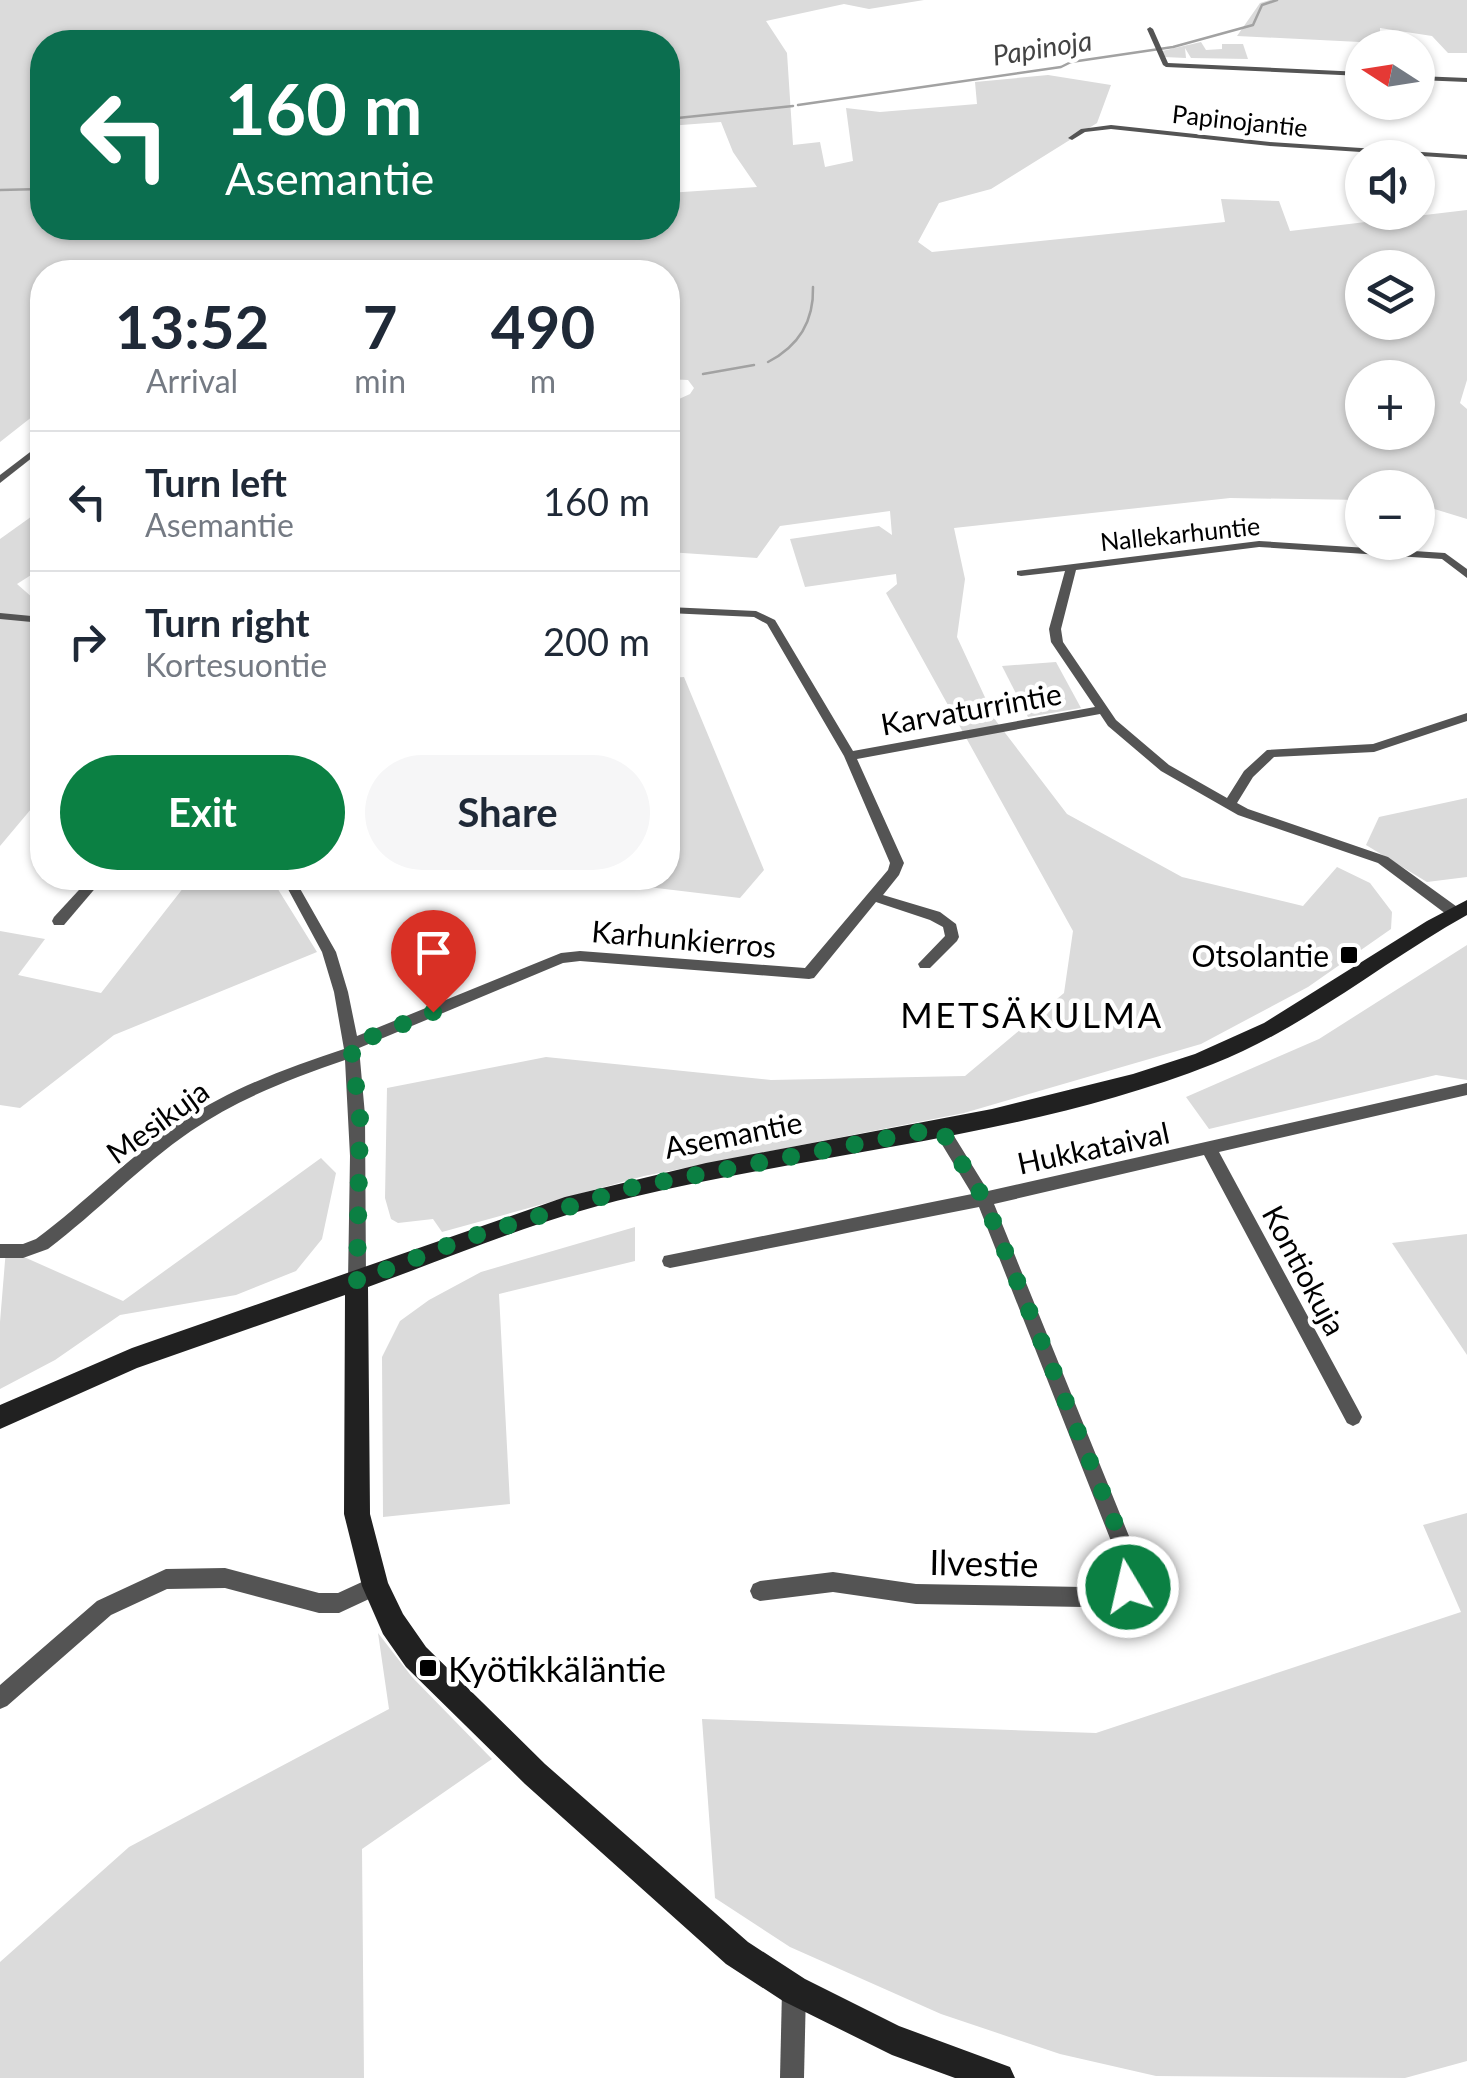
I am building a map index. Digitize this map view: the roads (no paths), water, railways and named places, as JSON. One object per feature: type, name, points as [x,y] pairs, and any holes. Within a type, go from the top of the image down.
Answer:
[{"type":"main road","name":"Asemantie","points":[[0,1417],[140,1356],[357,1281],[467,1238],[634,1187],[940,1128],[1149,1078],[1208,1058],[1288,1017],[1461,910]]},
{"type":"main road","points":[[357,1281],[357,1514],[375,1586],[393,1624],[436,1678],[706,1928],[794,1990],[892,2039],[998,2078]]},
{"type":"street","points":[[1150,29],[1166,66],[1345,73]]},
{"type":"street","points":[[1435,79],[1467,80]]},
{"type":"street","name":"Papinojantie","points":[[1072,138],[1084,130],[1110,128],[1467,157]]},
{"type":"street","points":[[0,480],[30,456]]},
{"type":"street","name":"Nallekarhuntie","points":[[1021,573],[1259,544],[1445,556],[1467,575]]},
{"type":"street","points":[[1072,568],[1055,629],[1057,642],[1102,710],[1165,768],[1257,817],[1384,860],[1461,910]]},
{"type":"street","name":"Karhunkierros","points":[[352,1049],[562,958],[580,956],[809,974],[875,898],[897,863],[850,756],[770,622],[756,614],[680,611]]},
{"type":"street","points":[[0,616],[30,619]]},
{"type":"street","name":"Karvaturrintie","points":[[850,756],[1102,710]]},
{"type":"street","points":[[1230,804],[1248,774],[1271,752],[1374,748],[1467,718]]},
{"type":"street","points":[[59,921],[86,890]]},
{"type":"street","points":[[295,890],[328,950],[352,1049],[360,1118],[357,1281]]},
{"type":"street","points":[[875,898],[949,924],[952,936],[924,964]]},
{"type":"street","name":"Mesikuja","points":[[2,1248],[23,1251],[42,1244],[169,1139],[234,1100],[352,1049]]},
{"type":"street","name":"Hukkataival","points":[[670,1261],[984,1199],[1467,1089]]},
{"type":"street","name":"Ilvestie","points":[[760,1590],[833,1582],[916,1594],[1083,1596],[1115,1595],[1128,1587],[1124,1546],[984,1199],[940,1128]]},
{"type":"street","name":"Kontiokuja","points":[[1209,1150],[1353,1417]]},
{"type":"street","points":[[0,1698],[104,1608],[166,1579],[224,1578],[319,1602],[339,1603],[375,1586]]},
{"type":"street","points":[[792,2078],[794,1990]]},
{"type":"waterway","name":"Papinoja","points":[[798,105],[1173,47],[1253,25],[1262,5],[1277,0]]},
{"type":"waterway","name":"Papinoja","points":[[680,118],[793,106]]},
{"type":"waterway","name":"Papinoja","points":[[0,190],[30,189]]},
{"type":"waterway","points":[[768,362],[802,332],[811,311],[813,287]]},
{"type":"waterway","points":[[703,374],[754,365]]},
{"type":"place","name":"Otsolantie","points":[[1349,955]]},
{"type":"place","name":"Kyötikkäläntie","points":[[428,1668]]},
{"type":"district","name":"METSÄKULMA","points":[[1032,1014]]}]
